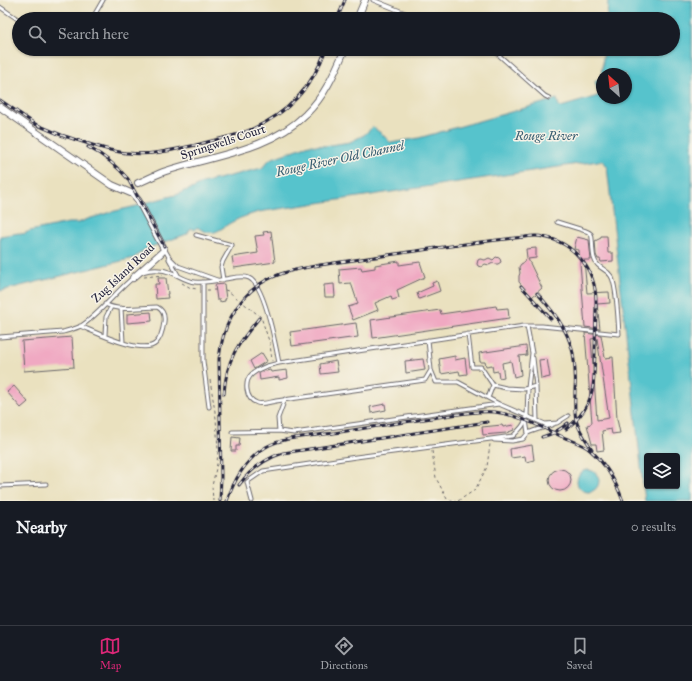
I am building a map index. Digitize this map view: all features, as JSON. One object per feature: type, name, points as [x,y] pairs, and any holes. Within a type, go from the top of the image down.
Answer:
[{"type":"street","points":[[360,12],[365,0]]},
{"type":"street","name":"Springwells Court","points":[[138,183],[166,171],[224,155],[273,138],[307,114],[325,90],[342,56]]},
{"type":"street","name":"Zug Island Road","points":[[0,107],[107,182],[133,194],[138,200],[164,250],[133,278]]},
{"type":"lane","points":[[96,12],[103,0]]},
{"type":"lane","points":[[373,0],[403,12]]},
{"type":"lane","points":[[0,7],[12,15]]},
{"type":"lane","points":[[500,56],[549,98]]},
{"type":"lane","points":[[431,370],[425,380],[258,404],[250,398],[247,391],[249,378],[252,374],[265,366],[428,340],[527,326],[542,326],[619,334],[614,280],[608,272],[599,267],[595,262],[592,249],[592,236],[586,231],[558,222]]},
{"type":"lane","points":[[196,235],[232,245],[221,267],[221,280]]},
{"type":"lane","points":[[164,249],[172,260],[181,267],[221,280]]},
{"type":"lane","points":[[164,249],[172,266],[179,276]]},
{"type":"lane","points":[[133,278],[142,272],[156,269],[166,271],[190,281],[203,282],[242,277],[250,278],[261,293],[275,340],[279,363]]},
{"type":"lane","name":"Zug Island Road","points":[[0,337],[63,332],[71,330],[80,326],[133,278]]},
{"type":"lane","points":[[203,282],[203,361],[209,407]]},
{"type":"lane","points":[[80,326],[138,347],[152,346],[156,343],[163,326],[164,318],[160,309],[157,307],[121,308],[111,307],[105,304]]},
{"type":"lane","points":[[105,336],[106,317],[111,307]]},
{"type":"lane","points":[[121,308],[123,342]]},
{"type":"lane","points":[[527,326],[536,386],[538,420]]},
{"type":"lane","points":[[468,334],[472,366],[481,367],[493,384],[506,388],[524,389],[536,386]]},
{"type":"lane","points":[[428,340],[431,370],[436,382],[458,382],[499,404],[545,424],[557,423]]},
{"type":"lane","points":[[252,501],[248,482],[263,471],[513,436],[522,428],[527,416],[528,388],[532,353]]},
{"type":"lane","points":[[488,398],[493,384]]},
{"type":"lane","points":[[279,431],[278,418],[285,399]]},
{"type":"lane","points":[[232,432],[279,431],[294,433],[499,404]]},
{"type":"lane","points":[[486,439],[512,441],[523,439],[528,433],[557,423],[568,416]]},
{"type":"lane","points":[[526,420],[528,433]]},
{"type":"lane","points":[[0,486],[46,484]]},
{"type":"path","points":[[141,277],[166,276]]},
{"type":"path","points":[[181,282],[191,288],[216,290]]},
{"type":"path","points":[[225,290],[261,317],[270,344],[273,364]]},
{"type":"path","points":[[431,447],[436,478],[447,499],[457,501],[476,490],[487,467],[491,440]]},
{"type":"water","points":[[608,0],[692,0],[692,501],[645,501],[607,166],[603,161],[258,212],[237,220],[216,232],[203,231],[197,227],[195,230],[191,228],[187,234],[145,249],[134,258],[0,291],[0,236],[19,233],[23,234],[30,231],[68,223],[78,223],[111,212],[179,194],[202,183],[262,168],[270,159],[309,145],[325,146],[350,142],[364,135],[373,127],[391,143],[419,138],[557,99],[559,106],[561,107],[596,97],[596,104],[632,104],[632,68],[602,68],[603,56],[680,56],[680,12],[607,12]]},
{"type":"water","points":[[588,470],[596,473],[599,481],[596,489],[588,492],[580,489],[577,481],[580,473]]},
{"type":"building","points":[[271,231],[275,262],[234,268],[232,257],[258,253],[255,236],[264,235],[263,232]]},
{"type":"building","points":[[601,236],[607,236],[608,253],[613,253],[613,261],[601,262],[596,255],[595,241],[601,238]]},
{"type":"building","points":[[577,237],[589,240],[591,260],[584,260],[587,293],[609,292],[610,303],[597,304],[600,329],[585,327],[579,250],[574,249]]},
{"type":"building","points":[[536,248],[536,258],[528,259],[542,288],[532,297],[519,282],[519,267],[527,258],[526,249]]},
{"type":"building","points":[[496,257],[500,259],[501,262],[498,264],[485,264],[481,267],[477,264],[478,260],[480,259],[485,260],[489,258],[493,260]]},
{"type":"building","points":[[399,261],[399,265],[420,262],[425,277],[397,290],[399,298],[392,300],[391,296],[375,303],[378,310],[353,320],[348,307],[358,304],[351,283],[340,284],[339,269],[361,267],[362,270],[375,268],[375,265]]},
{"type":"building","points":[[158,278],[166,278],[168,298],[156,299],[155,284],[159,284]]},
{"type":"building","points":[[437,281],[440,291],[419,299],[417,293],[433,286],[432,283]]},
{"type":"building","points":[[224,284],[226,299],[225,301],[220,302],[220,300],[217,300],[215,285]]},
{"type":"building","points":[[334,284],[335,297],[325,297],[324,285]]},
{"type":"building","points":[[496,306],[497,309],[508,308],[509,318],[373,338],[371,320],[440,310],[441,314]]},
{"type":"building","points":[[151,312],[152,321],[127,323],[127,314]]},
{"type":"building","points":[[356,323],[358,337],[292,346],[290,332]]},
{"type":"building","points":[[585,333],[601,335],[605,358],[613,357],[617,419],[620,433],[612,434],[611,429],[602,431],[604,450],[597,451],[596,444],[592,444],[587,425],[592,423]],"holes":[[[597,338],[609,418],[597,420],[591,339]]]},
{"type":"building","points":[[72,337],[74,367],[24,371],[22,341]]},
{"type":"building","points":[[526,346],[527,355],[519,356],[521,375],[514,377],[511,361],[502,363],[504,377],[499,378],[498,371],[493,372],[492,365],[486,366],[485,362],[480,362],[479,353]]},
{"type":"building","points":[[262,353],[267,361],[254,369],[250,361]]},
{"type":"building","points":[[455,356],[455,360],[465,358],[467,374],[460,375],[459,371],[441,374],[439,359]]},
{"type":"building","points":[[423,359],[425,370],[406,373],[405,361]]},
{"type":"building","points":[[547,359],[550,377],[541,379],[539,360]]},
{"type":"building","points":[[336,361],[338,372],[321,374],[320,364]]},
{"type":"building","points":[[270,370],[271,372],[287,370],[288,378],[279,380],[279,377],[260,380],[259,373]]},
{"type":"building","points":[[14,386],[28,402],[21,408],[7,392]]},
{"type":"building","points":[[385,404],[386,410],[371,413],[370,407]]},
{"type":"building","points":[[502,425],[503,427],[513,425],[514,430],[506,433],[483,435],[482,427]]},
{"type":"building","points":[[232,437],[240,438],[239,446],[236,446],[236,451],[231,451]]},
{"type":"building","points":[[532,445],[534,460],[526,462],[525,456],[511,458],[510,449]]},
{"type":"building","points":[[560,469],[568,472],[571,480],[568,488],[560,491],[552,488],[549,480],[552,472]]},
{"type":"railway","points":[[340,12],[345,0]]},
{"type":"railway","points":[[61,135],[110,150],[124,153],[146,154],[173,150],[240,134],[277,115],[298,97],[314,75],[323,56]]},
{"type":"railway","points":[[0,100],[35,124],[66,137]]},
{"type":"railway","points":[[88,147],[110,161],[128,179],[164,246]]},
{"type":"railway","points":[[220,501],[219,359],[223,337],[231,317],[237,307],[251,291],[267,280],[281,274],[304,268],[492,240],[532,236],[541,236],[564,245],[573,251],[587,268],[592,279],[596,301],[595,354],[592,391],[584,411],[576,421],[566,429]]},
{"type":"railway","points":[[521,286],[551,319]]},
{"type":"railway","points":[[537,293],[559,320],[571,344],[575,371],[576,420],[581,432],[592,449]]},
{"type":"railway","points":[[224,394],[230,361],[239,344],[259,318]]},
{"type":"railway","points":[[227,501],[237,478],[252,458],[266,447],[281,441],[298,437],[477,412],[495,412],[513,416],[581,444],[595,455],[605,467],[617,487],[623,501]]},
{"type":"railway","points":[[239,485],[258,465],[283,453],[487,422]]},
{"type":"railway","points":[[542,437],[556,432],[568,423]]},
{"type":"water label","name":"Rouge River","points":[[546,136]]},
{"type":"water label","name":"Rouge River Old Channel","points":[[340,159]]}]
